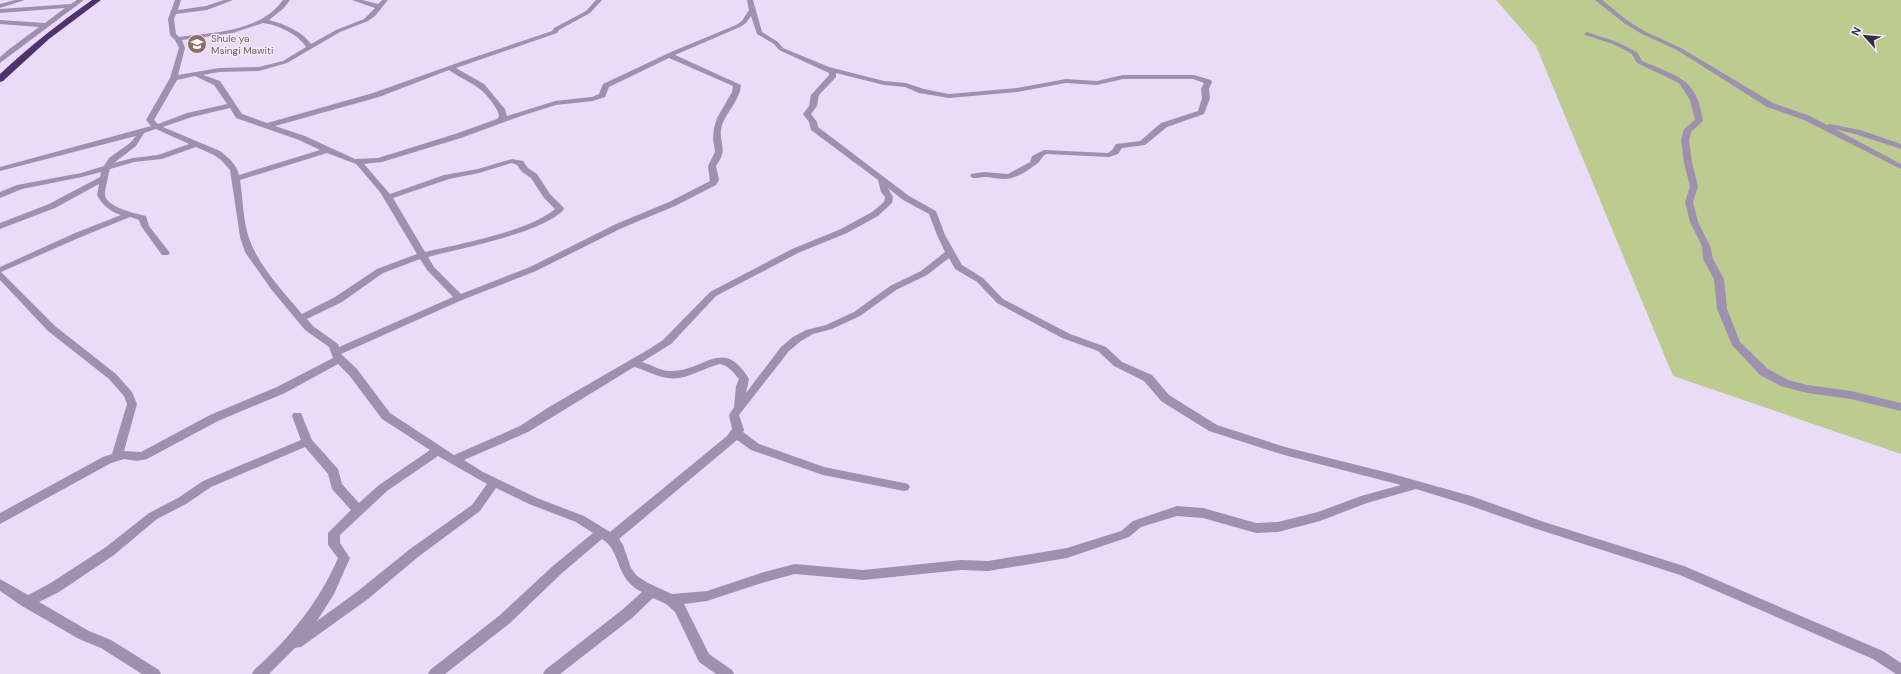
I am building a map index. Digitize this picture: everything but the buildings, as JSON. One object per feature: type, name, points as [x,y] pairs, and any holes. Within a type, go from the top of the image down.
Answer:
[{"type":"highway","points":[[0,78],[29,51],[56,29],[97,0]]},
{"type":"street","points":[[0,6],[22,0]]},
{"type":"street","points":[[0,61],[10,51],[81,0]]},
{"type":"street","points":[[178,0],[171,19],[173,35],[178,39],[182,48],[174,78],[150,118],[157,127],[224,158],[234,170],[244,237],[250,252],[274,287],[310,328],[334,346],[337,356],[353,372],[386,416],[437,451],[453,460],[534,501],[580,519],[606,535],[616,545],[626,570],[633,580],[643,587],[670,600],[680,608],[704,658],[727,674]]},
{"type":"street","points":[[173,12],[207,8],[230,0]]},
{"type":"street","points":[[178,39],[231,32],[262,21],[282,7],[287,0]]},
{"type":"street","points":[[355,0],[380,7]]},
{"type":"street","points":[[174,78],[225,70],[259,69],[289,61],[309,47],[338,31],[366,20],[373,15],[385,0]]},
{"type":"street","points":[[266,126],[376,95],[555,32],[556,29],[589,11],[600,0]]},
{"type":"street","points":[[750,0],[758,30],[762,35],[776,43],[779,48],[826,67],[884,83],[906,85],[922,91],[952,96],[1017,90],[1066,81],[1097,83],[1130,77],[1192,77],[1208,82],[1205,89],[1206,98],[1201,112],[1164,125],[1142,143],[1119,146],[1115,152],[1109,155],[1044,152],[1035,158],[1034,163],[1012,175],[1002,176],[987,173],[974,176]]},
{"type":"street","points":[[1598,0],[1638,29],[1679,50],[1770,105],[1815,122],[1901,166]]},
{"type":"street","points":[[0,12],[73,6]]},
{"type":"street","points":[[194,74],[217,83],[240,116],[302,138],[350,161],[358,162],[379,160],[462,135],[560,102],[599,98],[608,85],[669,55],[738,26],[744,22],[753,9]]},
{"type":"street","points":[[262,21],[272,22],[290,30],[303,39],[309,47]]},
{"type":"street","points":[[0,22],[28,25],[47,25]]},
{"type":"street","points":[[1587,34],[1615,42],[1635,53],[1637,60],[1641,64],[1682,81],[1686,85],[1692,97],[1698,112],[1699,121],[1687,131],[1684,140],[1694,186],[1688,202],[1694,222],[1706,246],[1708,259],[1719,279],[1722,309],[1740,349],[1764,372],[1789,384],[1901,407]]},
{"type":"street","points":[[0,52],[29,51]]},
{"type":"street","points":[[0,519],[76,476],[117,456],[143,456],[214,418],[281,390],[337,356],[459,298],[533,269],[619,226],[672,204],[713,183],[715,180],[712,166],[718,159],[720,151],[717,135],[726,108],[736,92],[737,84],[669,55]]},
{"type":"street","points":[[826,67],[832,72],[833,76],[814,98],[813,106],[807,114],[813,122],[815,130],[871,170],[906,198],[933,213],[958,267],[980,280],[1006,305],[1066,336],[1102,349],[1118,364],[1148,378],[1165,398],[1213,428],[1284,452],[1338,464],[1416,485],[1684,571],[1878,655],[1901,670]]},
{"type":"street","points":[[451,68],[463,76],[477,82],[483,87],[502,112],[503,116],[500,121]]},
{"type":"street","points":[[0,169],[141,132],[190,115],[233,105]]},
{"type":"street","points":[[1815,122],[1857,132],[1901,148]]},
{"type":"street","points":[[141,132],[138,138],[112,159],[102,179],[103,188],[100,195],[119,212],[143,218],[145,226],[165,254]]},
{"type":"street","points":[[0,195],[20,187],[56,181],[134,160],[159,157],[196,144]]},
{"type":"street","points":[[235,179],[327,150]]},
{"type":"street","points":[[302,318],[334,303],[381,271],[422,256],[475,244],[500,236],[539,222],[556,213],[560,209],[547,196],[534,176],[517,162],[512,161],[479,171],[447,177],[388,197]]},
{"type":"street","points":[[358,162],[388,197],[422,256],[440,280],[459,298]]},
{"type":"street","points":[[0,226],[52,206],[102,179]]},
{"type":"street","points":[[453,460],[524,429],[667,342],[712,294],[795,251],[844,231],[884,208],[888,202],[888,197],[882,180]]},
{"type":"street","points":[[0,270],[78,235],[131,214]]},
{"type":"street","points":[[904,486],[823,471],[755,447],[743,439],[738,433],[734,413],[785,349],[797,339],[810,332],[829,327],[857,314],[893,288],[924,273],[951,252]]},
{"type":"street","points":[[0,275],[34,312],[60,336],[124,387],[131,398],[132,404],[117,456]]},
{"type":"street","points":[[633,363],[674,375],[695,370],[710,361],[717,360],[730,364],[739,370],[744,379],[741,386],[739,407]]},
{"type":"street","points":[[297,416],[308,442],[319,457],[334,472],[336,486],[358,510]]},
{"type":"street","points":[[435,674],[505,619],[558,569],[696,469],[738,433]]},
{"type":"street","points":[[27,602],[54,588],[110,551],[153,516],[182,501],[207,484],[308,442]]},
{"type":"street","points":[[285,651],[306,625],[340,569],[344,558],[334,547],[332,540],[334,533],[383,488],[437,451]]},
{"type":"street","points":[[259,674],[285,651],[363,595],[414,553],[476,508],[494,482]]},
{"type":"street","points":[[670,600],[707,596],[729,590],[764,577],[795,569],[863,575],[961,566],[988,566],[1067,554],[1125,534],[1137,524],[1177,511],[1193,511],[1256,528],[1278,527],[1320,516],[1365,499],[1416,485]]},
{"type":"street","points":[[0,584],[84,636],[106,644],[154,674]]},
{"type":"street","points":[[550,674],[627,614],[652,591]]},
{"type":"green space","points":[[1496,0],[1901,0],[1901,454],[1673,376],[1536,46]]},
{"type":"place","name":"Shule ya Msingi Mawiti","points":[[197,44]]}]
